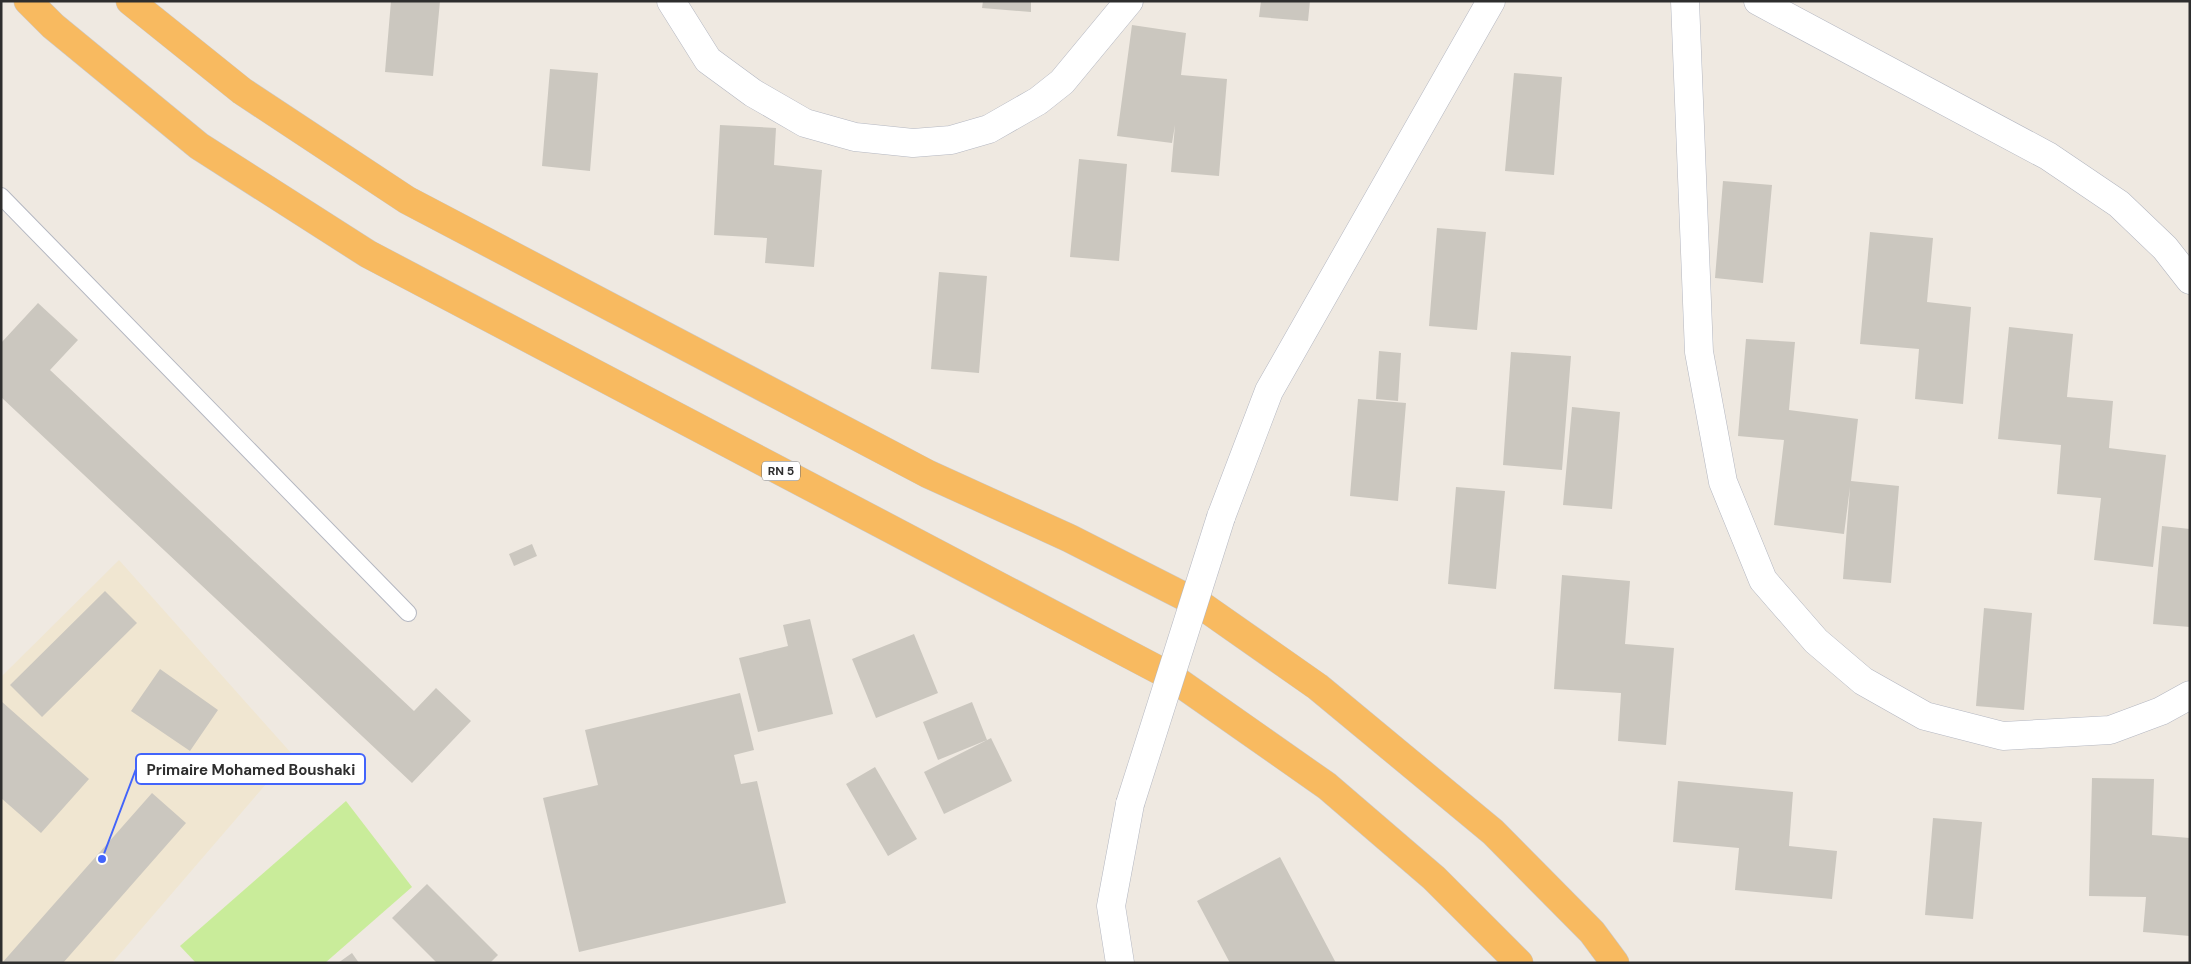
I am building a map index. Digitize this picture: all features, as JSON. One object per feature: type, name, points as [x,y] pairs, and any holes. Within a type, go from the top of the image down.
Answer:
[{"type":"highway","name":"RN 5","points":[[28,1],[53,26],[199,146],[368,254],[1170,676],[1327,786],[1434,878],[1519,963]]},
{"type":"highway","points":[[130,1],[242,91],[407,200],[928,474],[1069,538],[1201,605],[1318,687],[1493,832],[1592,932],[1615,963]]},
{"type":"street","points":[[671,1],[708,60],[753,93],[805,123],[855,137],[913,143],[951,140],[989,129],[1038,101],[1062,82],[1129,1]]},
{"type":"street","points":[[1120,963],[1111,906],[1130,804],[1221,517],[1269,391],[1491,1]]},
{"type":"street","points":[[1685,1],[1699,352],[1723,482],[1763,580],[1816,641],[1863,681],[1925,716],[2003,736],[2110,730],[2161,711],[2190,695]]},
{"type":"street","points":[[1758,1],[2048,156],[2119,204],[2165,248],[2190,280]]},
{"type":"lane","points":[[1,196],[408,613]]},
{"type":"shaded area","points":[[119,560],[292,754],[112,963],[1,963],[1,677]]},
{"type":"green space","points":[[346,801],[412,887],[325,963],[196,963],[180,946]]},
{"type":"building","points":[[391,1],[440,1],[433,76],[385,72]]},
{"type":"building","points":[[983,1],[1031,1],[1031,12],[982,8]]},
{"type":"building","points":[[1261,1],[1310,1],[1308,21],[1259,17]]},
{"type":"building","points":[[1132,25],[1186,33],[1181,75],[1227,79],[1219,176],[1171,172],[1175,125],[1172,143],[1117,136]]},
{"type":"building","points":[[550,69],[598,73],[590,171],[542,166]]},
{"type":"building","points":[[1514,73],[1562,77],[1554,175],[1505,171]]},
{"type":"building","points":[[720,125],[776,128],[774,165],[822,170],[814,267],[765,263],[767,238],[714,235]]},
{"type":"building","points":[[1079,159],[1127,164],[1119,261],[1070,257]]},
{"type":"building","points":[[1723,181],[1772,185],[1763,283],[1715,278]]},
{"type":"building","points":[[1437,228],[1486,232],[1477,330],[1429,326]]},
{"type":"building","points":[[1870,232],[1933,238],[1927,302],[1971,307],[1963,404],[1915,399],[1919,349],[1860,344]]},
{"type":"building","points":[[939,272],[987,276],[979,373],[931,369]]},
{"type":"building","points":[[38,303],[78,340],[50,370],[414,711],[436,688],[471,721],[412,783],[1,397],[1,343]]},
{"type":"building","points":[[2009,327],[2073,334],[2067,397],[2113,401],[2109,448],[2166,455],[2153,567],[2094,560],[2101,498],[2057,494],[2061,445],[1998,439]]},
{"type":"building","points":[[1746,339],[1795,342],[1789,410],[1858,419],[1851,481],[1899,486],[1891,583],[1843,579],[1850,487],[1844,534],[1774,525],[1784,440],[1738,436]]},
{"type":"building","points":[[1379,351],[1401,353],[1398,401],[1376,399]]},
{"type":"building","points":[[1511,352],[1571,356],[1562,470],[1503,465]]},
{"type":"building","points":[[1358,399],[1406,403],[1398,501],[1350,496]]},
{"type":"building","points":[[1572,407],[1620,412],[1612,509],[1563,505]]},
{"type":"building","points":[[1456,487],[1505,491],[1496,589],[1448,584]]},
{"type":"building","points":[[2162,526],[2190,529],[2190,627],[2153,624]]},
{"type":"building","points":[[532,544],[537,556],[514,566],[509,554]]},
{"type":"building","points":[[1562,575],[1630,581],[1625,644],[1674,648],[1666,745],[1618,741],[1621,693],[1554,689]]},
{"type":"building","points":[[105,591],[137,623],[42,717],[10,685]]},
{"type":"building","points":[[1984,608],[2032,613],[2024,710],[1976,706]]},
{"type":"building","points":[[810,619],[833,714],[758,732],[739,658],[788,646],[783,625]]},
{"type":"building","points":[[914,634],[938,693],[876,718],[852,659]]},
{"type":"building","points":[[160,669],[218,710],[190,751],[131,711]]},
{"type":"building","points":[[740,693],[754,750],[734,755],[741,784],[757,781],[786,903],[579,952],[543,798],[598,785],[585,730]]},
{"type":"building","points":[[1,701],[89,779],[41,833],[1,798]]},
{"type":"building","points":[[972,702],[987,740],[938,760],[923,722]]},
{"type":"building","points":[[991,738],[1012,781],[944,814],[924,772]]},
{"type":"building","points":[[875,767],[917,839],[888,856],[846,784]]},
{"type":"building","points":[[2092,778],[2154,779],[2152,835],[2190,838],[2190,936],[2143,932],[2146,897],[2089,896]]},
{"type":"building","points":[[1678,781],[1793,792],[1789,846],[1837,851],[1832,899],[1735,890],[1739,848],[1673,842]]},
{"type":"building","points":[[152,793],[186,823],[63,963],[2,963]]},
{"type":"building","points":[[1933,818],[1982,822],[1973,919],[1925,915]]},
{"type":"building","points":[[1280,857],[1336,963],[1230,963],[1197,901]]},
{"type":"building","points":[[427,884],[498,955],[490,963],[437,963],[392,918]]},
{"type":"building","points":[[352,953],[359,963],[338,963]]},
{"type":"place","name":"Primaire Mohamed Boushaki","points":[[102,859]]}]
